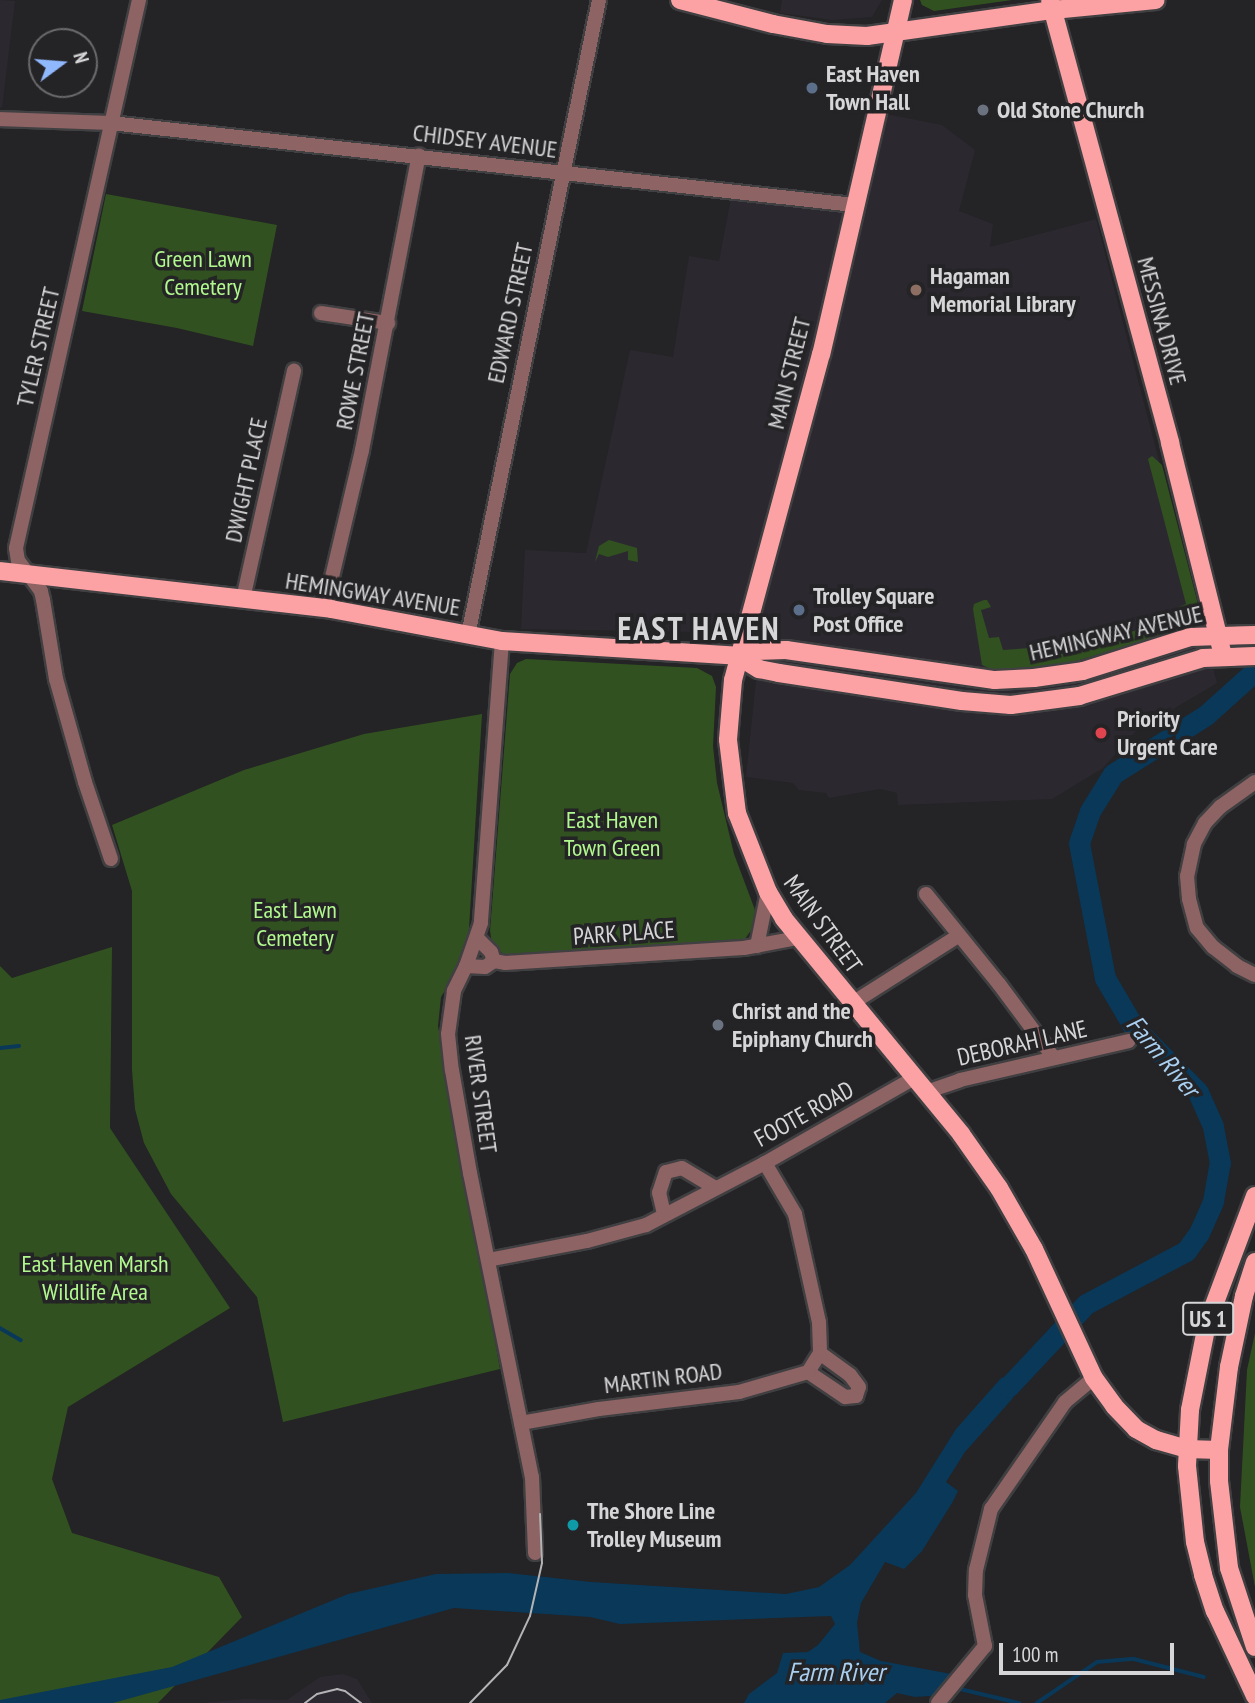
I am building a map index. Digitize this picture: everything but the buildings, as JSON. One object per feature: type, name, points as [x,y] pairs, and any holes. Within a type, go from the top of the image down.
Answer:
[{"type":"main road","points":[[680,0],[774,24],[827,34],[867,36],[1051,5],[1156,0]]},
{"type":"main road","name":"MAIN STREET","points":[[903,0],[821,354],[738,656],[728,714],[728,740],[737,813],[768,892],[798,939],[961,1134],[999,1188],[1034,1249],[1094,1378],[1114,1406],[1136,1429],[1156,1440],[1187,1449],[1219,1450]]},
{"type":"main road","name":"MESSINA DRIVE","points":[[1051,5],[1223,656]]},
{"type":"main road","name":"HEMINGWAY AVENUE","points":[[0,571],[376,616],[502,641],[738,656],[755,651],[786,650],[963,677],[1014,680],[1065,674],[1173,641],[1219,634],[1255,635]]},
{"type":"main road","name":"HEMINGWAY AVENUE","points":[[738,656],[759,669],[779,673],[962,701],[1011,705],[1059,700],[1189,661],[1223,656],[1255,656]]},
{"type":"main road","points":[[962,701],[963,677]]},
{"type":"main road","name":"US 1","points":[[1255,1196],[1207,1324],[1197,1363],[1187,1449],[1190,1507],[1203,1575],[1255,1696]]},
{"type":"main road","name":"US 1","points":[[1253,1274],[1236,1331],[1219,1450],[1219,1481],[1229,1567],[1255,1647]]},
{"type":"main road","points":[[1207,1324],[1236,1331]]},
{"type":"street","name":"TYLER STREET","points":[[111,859],[85,782],[56,679],[41,591],[18,561],[16,548],[139,0]]},
{"type":"street","name":"EDWARD STREET","points":[[468,635],[599,0]]},
{"type":"street","name":"CHIDSEY AVENUE","points":[[0,119],[111,123],[854,205]]},
{"type":"street","name":"ROWE STREET","points":[[328,594],[388,323],[419,155]]},
{"type":"street","points":[[321,313],[388,323]]},
{"type":"street","name":"DWIGHT PLACE","points":[[243,599],[294,371]]},
{"type":"street","name":"RIVER STREET","points":[[502,641],[477,938],[454,991],[449,1034],[457,1103],[534,1492],[535,1553]]},
{"type":"street","points":[[1255,782],[1220,807],[1205,823],[1194,845],[1187,876],[1197,928],[1213,947],[1237,966],[1255,975]]},
{"type":"street","points":[[757,946],[768,892]]},
{"type":"street","points":[[926,894],[1007,994],[1054,1058]]},
{"type":"street","points":[[851,1004],[958,936]]},
{"type":"street","points":[[477,938],[491,952],[494,961]]},
{"type":"street","name":"PARK PLACE","points":[[466,966],[485,967],[494,961],[569,960],[757,946],[798,939]]},
{"type":"street","name":"DEBORAH LANE","points":[[926,1093],[960,1080],[1129,1041]]},
{"type":"street","name":"FOOTE ROAD","points":[[488,1260],[587,1241],[646,1224],[765,1163],[914,1078]]},
{"type":"street","points":[[765,1163],[795,1214],[803,1242],[819,1322],[820,1353],[808,1372],[845,1397],[856,1396],[859,1387],[850,1375],[820,1353]]},
{"type":"street","points":[[664,1214],[659,1193],[666,1172],[682,1168],[715,1188]]},
{"type":"street","points":[[1225,1271],[1253,1274]]},
{"type":"street","name":"MARTIN ROAD","points":[[522,1423],[599,1409],[739,1392],[808,1372]]},
{"type":"street","points":[[941,1701],[985,1646],[975,1595],[976,1570],[991,1509],[1065,1402],[1094,1378]]},
{"type":"shaded area","points":[[0,0],[15,1],[2,108],[0,107]]},
{"type":"shaded area","points":[[782,0],[882,0],[872,17],[832,20],[780,13]]},
{"type":"shaded area","points":[[886,114],[942,125],[975,150],[959,211],[993,224],[990,247],[1096,219],[1217,683],[1136,731],[1103,768],[1052,799],[898,805],[897,793],[880,789],[829,798],[826,793],[799,790],[793,783],[746,777],[761,633],[521,629],[525,550],[586,553],[630,350],[673,357],[689,256],[719,261],[731,198],[866,212]]},
{"type":"shaded area","points":[[343,1674],[357,1679],[372,1703],[201,1703],[244,1699],[287,1700],[320,1677]]},
{"type":"green space","points":[[920,0],[1012,0],[934,11],[922,5]]},
{"type":"green space","name":"Green Lawn Cemetery","points":[[106,194],[277,225],[253,346],[177,328],[82,311]]},
{"type":"green space","points":[[1152,456],[1162,465],[1198,604],[1199,611],[1193,622],[1179,630],[1063,665],[1029,670],[993,670],[982,665],[973,609],[974,604],[984,600],[987,600],[991,607],[981,610],[989,638],[999,637],[1003,650],[1086,644],[1178,619],[1176,608],[1186,604],[1148,459]]},
{"type":"green space","points":[[609,540],[637,548],[638,562],[628,560],[628,551],[608,557],[599,554],[595,562],[599,546]]},
{"type":"green space","name":"East Haven Town Green","points":[[526,659],[697,668],[712,676],[716,687],[713,746],[717,783],[734,854],[755,910],[754,926],[745,939],[513,955],[503,954],[492,943],[490,931],[510,674],[517,663]]},
{"type":"green space","name":"East Lawn Cemetery","points":[[482,714],[469,929],[464,959],[441,997],[438,1026],[500,1369],[283,1422],[257,1297],[171,1194],[144,1143],[135,1109],[132,1070],[132,891],[112,825],[244,770],[364,734]]},
{"type":"green space","name":"East Haven Marsh Wildlife Area","points":[[112,947],[110,1128],[230,1308],[68,1407],[52,1479],[72,1533],[219,1577],[242,1617],[158,1703],[0,1703],[0,966],[12,978]]},
{"type":"green space","points":[[1255,1333],[1255,1587],[1240,1507],[1247,1370]]},
{"type":"water","name":"Farm River","points":[[1002,1377],[1013,1398],[965,1452],[946,1482],[958,1491],[952,1503],[922,1551],[904,1569],[885,1562],[861,1603],[857,1623],[860,1652],[881,1661],[957,1675],[944,1695],[915,1697],[897,1693],[885,1703],[744,1703],[749,1694],[777,1673],[783,1653],[808,1652],[818,1645],[835,1624],[831,1616],[620,1624],[590,1617],[454,1608],[113,1703],[0,1703],[0,1700],[172,1667],[348,1594],[436,1574],[508,1573],[591,1582],[786,1594],[819,1587],[850,1565],[916,1493],[956,1429]]},
{"type":"waterway","name":"Farm River","points":[[1008,1387],[1086,1304],[1186,1251],[1199,1233],[1213,1201],[1220,1163],[1213,1126],[1198,1092],[1133,1026],[1105,978],[1079,843],[1090,811],[1113,774],[1206,715],[1255,671]]},
{"type":"waterway","points":[[0,1048],[19,1046]]},
{"type":"waterway","points":[[0,1328],[21,1340]]},
{"type":"waterway","name":"Farm River","points":[[1037,1703],[1097,1662],[1134,1659],[1204,1677]]},
{"type":"waterway","name":"Farm River","points":[[956,1688],[1019,1703]]},
{"type":"tram line","points":[[470,1703],[507,1665],[530,1616],[542,1563],[540,1514]]},
{"type":"tram line","points":[[305,1703],[317,1694],[337,1689],[345,1691],[361,1703]]},
{"type":"place","name":"East Haven Town Hall","points":[[812,88]]},
{"type":"place","name":"Old Stone Church","points":[[983,110]]},
{"type":"place","name":"Hagaman Memorial Library","points":[[916,290]]},
{"type":"place","name":"Trolley Square Post Office","points":[[799,610]]},
{"type":"place","name":"Priority Urgent Care","points":[[1101,733]]},
{"type":"place","name":"Christ and the Epiphany Church","points":[[718,1025]]},
{"type":"place","name":"The Shore Line Trolley Museum","points":[[573,1525]]},
{"type":"district","name":"EAST HAVEN","points":[[699,628]]}]
